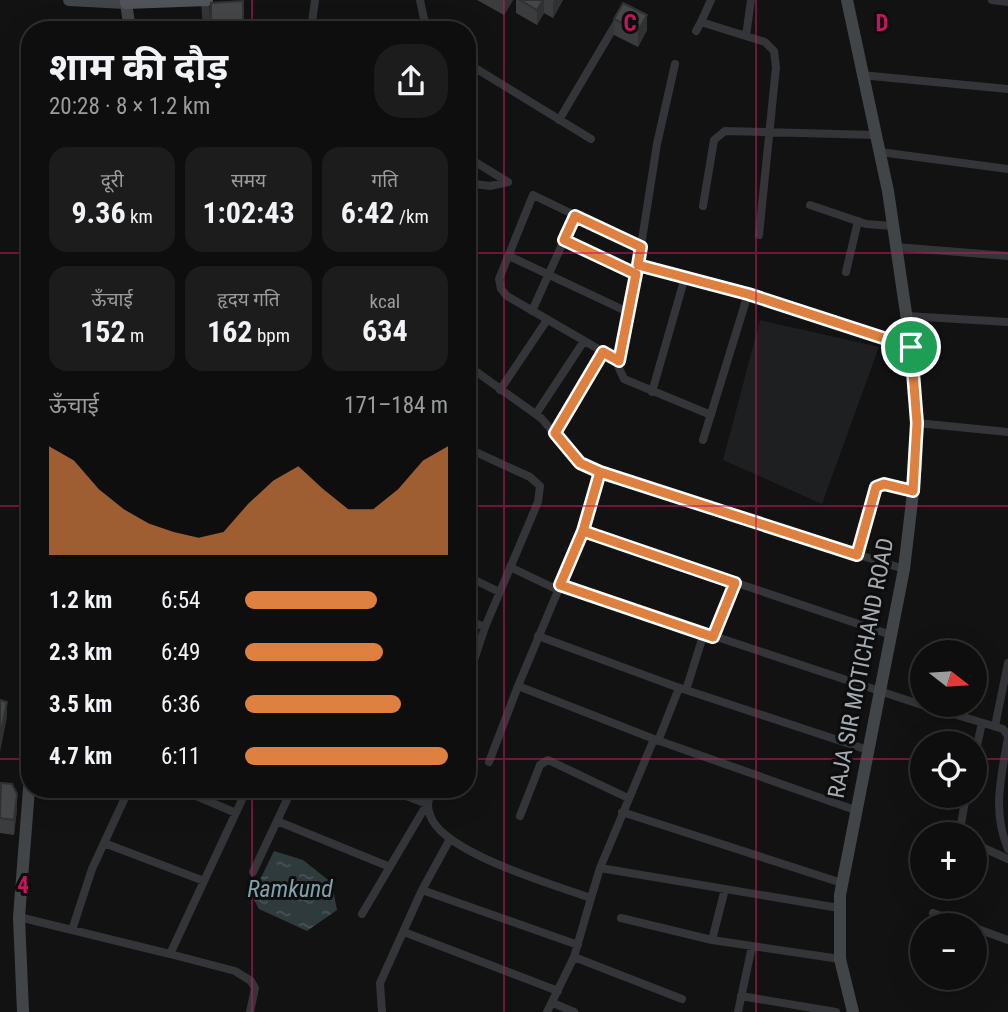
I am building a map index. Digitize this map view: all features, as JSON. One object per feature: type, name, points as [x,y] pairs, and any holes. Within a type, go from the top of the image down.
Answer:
[{"type":"main road","points":[[126,1],[206,0]]},
{"type":"street","points":[[69,0],[126,1],[129,21]]},
{"type":"street","points":[[206,0],[207,21]]},
{"type":"street","points":[[312,21],[315,0]]},
{"type":"street","points":[[420,0],[425,21]]},
{"type":"street","points":[[696,31],[711,0]]},
{"type":"street","points":[[746,36],[751,0]]},
{"type":"street","name":"RAJA SIR MOTICHAND ROAD","points":[[846,0],[880,152],[893,226],[911,347],[917,423],[904,569],[881,693],[855,810],[839,908],[840,959],[853,1012]]},
{"type":"street","points":[[992,0],[1008,2]]},
{"type":"street","points":[[134,21],[140,2]]},
{"type":"street","points":[[559,120],[617,22]]},
{"type":"street","points":[[701,22],[765,42],[774,51],[776,67],[759,235]]},
{"type":"street","points":[[675,64],[657,144],[630,313],[619,361],[620,374],[624,379],[652,392],[711,415]]},
{"type":"street","points":[[476,69],[591,139]]},
{"type":"street","points":[[861,75],[1008,89]]},
{"type":"street","points":[[703,206],[717,136],[732,130],[876,135]]},
{"type":"street","points":[[880,152],[1008,169]]},
{"type":"street","points":[[476,162],[508,182],[490,186],[476,184]]},
{"type":"street","points":[[619,361],[507,296],[500,289],[499,279],[533,195],[641,247]]},
{"type":"street","points":[[810,205],[858,222],[893,226]]},
{"type":"street","points":[[532,311],[575,216]]},
{"type":"street","points":[[846,272],[858,222]]},
{"type":"street","points":[[564,240],[637,269],[685,277],[748,294],[911,347]]},
{"type":"street","points":[[896,247],[1008,256]]},
{"type":"street","points":[[509,256],[630,313]]},
{"type":"street","points":[[652,392],[685,277]]},
{"type":"street","points":[[703,440],[748,294]]},
{"type":"street","points":[[907,316],[1008,323]]},
{"type":"street","points":[[500,390],[547,320]]},
{"type":"street","points":[[536,414],[584,341]]},
{"type":"street","points":[[555,433],[603,352]]},
{"type":"street","points":[[476,372],[536,414],[580,463],[600,472],[904,569]]},
{"type":"street","points":[[917,423],[1008,432]]},
{"type":"street","points":[[476,451],[530,477],[540,486],[538,502],[499,592],[476,654]]},
{"type":"street","points":[[489,762],[538,636],[583,531],[600,472]]},
{"type":"street","points":[[857,555],[876,487],[884,484],[913,491]]},
{"type":"street","points":[[583,531],[891,635]]},
{"type":"street","points":[[510,567],[559,588],[910,701]]},
{"type":"street","points":[[476,580],[499,592]]},
{"type":"street","points":[[713,637],[735,583]]},
{"type":"street","points":[[476,624],[485,627]]},
{"type":"street","points":[[548,1012],[574,957],[600,867],[622,812],[682,689],[704,633]]},
{"type":"street","points":[[538,636],[682,689],[868,750]]},
{"type":"street","points":[[995,726],[1008,663]]},
{"type":"street","points":[[518,686],[656,740],[855,810]]},
{"type":"street","points":[[966,718],[1007,732],[997,803],[999,824],[1008,849]]},
{"type":"street","points":[[980,731],[982,723]]},
{"type":"street","points":[[520,816],[540,765],[548,760],[628,798]]},
{"type":"street","points":[[13,792],[21,794]]},
{"type":"street","points":[[23,1012],[19,917],[27,798]]},
{"type":"street","points":[[72,930],[85,886],[125,798]]},
{"type":"street","points":[[201,798],[236,813]]},
{"type":"street","points":[[170,954],[243,798]]},
{"type":"street","points":[[253,872],[288,798]]},
{"type":"street","points":[[411,798],[427,804]]},
{"type":"street","points":[[362,914],[429,798]]},
{"type":"street","points":[[427,804],[430,818],[450,839],[488,860],[592,898]]},
{"type":"street","points":[[622,812],[842,883]]},
{"type":"street","points":[[277,821],[390,867]]},
{"type":"street","points":[[382,1012],[380,983],[422,890],[450,839]]},
{"type":"street","points":[[104,843],[204,881]]},
{"type":"street","points":[[987,849],[1008,859]]},
{"type":"street","points":[[600,867],[839,908]]},
{"type":"street","points":[[422,890],[578,945]]},
{"type":"street","points":[[712,940],[725,890]]},
{"type":"street","points":[[19,917],[170,954],[245,976],[255,988],[250,1012]]},
{"type":"street","points":[[621,918],[712,940],[840,959]]},
{"type":"street","points":[[987,931],[1007,937]]},
{"type":"street","points":[[404,932],[558,991]]},
{"type":"street","points":[[738,1012],[752,946]]},
{"type":"street","points":[[574,957],[682,999]]},
{"type":"street","points":[[741,996],[836,1012]]},
{"type":"street","points":[[552,1003],[574,1012]]},
{"type":"shaded area","points":[[760,320],[879,347],[822,504],[723,460]]},
{"type":"water","name":"Ramkund","points":[[274,851],[303,860],[332,883],[337,910],[307,931],[259,909],[252,896]]},
{"type":"building","points":[[520,0],[543,0],[537,10]]},
{"type":"building","points":[[243,1],[243,21],[211,21],[211,3]]},
{"type":"building","points":[[623,3],[647,15],[638,31],[614,19]]},
{"type":"building","points":[[0,700],[7,702],[0,737]]},
{"type":"building","points":[[1,783],[12,784],[17,794],[14,820],[0,818]]},
{"type":"route","points":[[911,347],[824,321],[748,294],[638,265],[641,247],[575,216],[564,240],[636,274],[619,361],[603,352],[555,433],[580,463],[600,472],[583,531],[560,585],[713,637],[735,583],[583,531],[600,472],[857,555],[876,487],[884,484],[913,491],[917,423],[911,347]]}]
